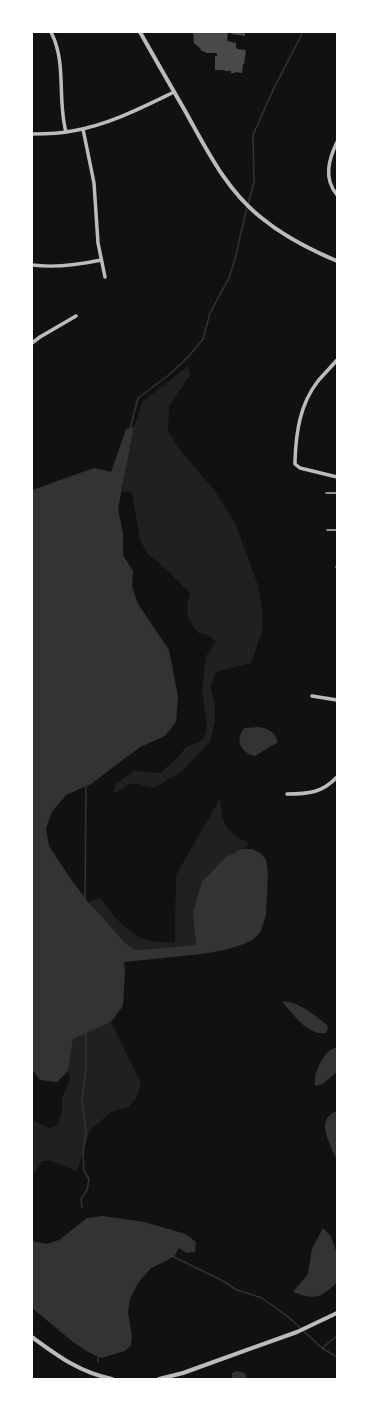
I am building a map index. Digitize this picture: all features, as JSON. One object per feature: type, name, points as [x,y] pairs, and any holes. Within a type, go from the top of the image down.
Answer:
[{"type":"street","points":[[51,32],[59,53],[61,66],[61,109],[66,132]]},
{"type":"street","points":[[140,32],[211,158],[238,195],[262,219],[287,237],[337,261]]},
{"type":"street","points":[[32,134],[66,132],[83,129],[113,120],[174,92]]},
{"type":"street","points":[[83,129],[94,183],[98,243],[105,277]]},
{"type":"street","points":[[337,142],[329,162],[328,171],[330,184],[337,195]]},
{"type":"street","points":[[32,265],[76,265],[101,260]]},
{"type":"street","points":[[32,343],[76,316]]},
{"type":"street","points":[[337,360],[319,380],[306,402],[297,431],[295,461],[295,464],[300,468],[337,477]]},
{"type":"street","points":[[312,696],[337,700]]},
{"type":"street","points":[[287,794],[306,794],[316,791],[326,787],[337,778]]},
{"type":"street","points":[[159,1379],[183,1373],[297,1332],[337,1314]]},
{"type":"street","points":[[32,1337],[66,1361],[94,1375],[112,1379]]},
{"type":"lane","points":[[326,493],[337,493]]},
{"type":"lane","points":[[327,530],[337,530]]},
{"type":"shaded area","points":[[188,366],[190,375],[169,407],[168,431],[181,451],[215,491],[235,523],[258,585],[263,614],[262,632],[251,663],[216,672],[210,687],[215,703],[215,721],[210,742],[181,772],[154,788],[138,784],[129,784],[114,794],[115,784],[134,771],[160,773],[177,758],[186,747],[203,740],[207,726],[202,691],[206,656],[216,642],[206,634],[198,633],[189,618],[187,606],[190,593],[146,552],[140,539],[132,493],[122,491],[134,427],[142,402]]},
{"type":"shaded area","points":[[134,427],[118,509],[123,533],[123,555],[133,571],[132,587],[138,604],[169,650],[178,696],[176,722],[165,736],[140,747],[91,784],[66,795],[52,812],[46,828],[49,846],[88,902],[126,944],[137,950],[196,945],[193,912],[202,882],[226,857],[242,849],[252,849],[261,853],[266,860],[268,874],[266,914],[261,931],[254,939],[244,944],[225,950],[202,954],[124,962],[125,973],[123,1006],[111,1022],[73,1039],[68,1071],[57,1082],[40,1080],[33,1071],[32,1065],[32,490],[94,468],[111,472],[126,429]]},
{"type":"shaded area","points":[[258,727],[270,731],[278,742],[255,756],[243,749],[240,745],[240,737],[244,728]]},
{"type":"shaded area","points":[[220,799],[222,816],[230,832],[250,844],[226,857],[195,936],[196,945],[137,950],[126,944],[88,902],[100,898],[120,923],[140,937],[154,942],[175,942],[176,875]]},
{"type":"shaded area","points":[[284,1001],[296,1004],[317,1017],[327,1025],[328,1029],[326,1033],[319,1033],[307,1028],[283,1003]]},
{"type":"shaded area","points":[[111,1022],[141,1083],[137,1097],[129,1107],[111,1112],[90,1130],[77,1171],[51,1161],[42,1161],[34,1174],[32,1174],[32,1119],[37,1123],[50,1128],[58,1125],[62,1113],[62,1098],[70,1079],[68,1071],[73,1039]]},
{"type":"shaded area","points":[[335,1048],[337,1049],[337,1072],[324,1083],[316,1086],[316,1074],[320,1063],[327,1053]]},
{"type":"shaded area","points":[[337,1111],[337,1159],[328,1140],[325,1125],[328,1117]]},
{"type":"shaded area","points":[[103,1216],[144,1222],[186,1234],[196,1242],[195,1252],[186,1253],[179,1248],[175,1255],[151,1268],[138,1283],[130,1299],[128,1313],[132,1336],[131,1345],[125,1351],[101,1358],[88,1352],[73,1342],[32,1308],[32,1241],[47,1244],[59,1240],[87,1218]]},
{"type":"shaded area","points":[[323,1228],[331,1236],[337,1254],[337,1282],[322,1295],[312,1297],[293,1292],[308,1274],[312,1249]]},
{"type":"shaded area","points":[[237,1371],[245,1373],[247,1379],[232,1379],[232,1373]]},
{"type":"building","points":[[193,32],[228,32],[227,41],[236,43],[237,49],[246,50],[242,73],[231,73],[231,71],[215,70],[215,56],[217,56],[217,53],[207,53],[200,50],[201,49],[194,43]]},
{"type":"building","points":[[231,32],[245,32],[245,36],[231,34]]},
{"type":"waterway","points":[[248,204],[254,182],[253,135],[274,88],[303,32]]},
{"type":"waterway","points":[[130,429],[138,398],[170,374],[189,356],[203,339],[210,313],[229,278],[247,207]]},
{"type":"waterway","points":[[85,901],[86,785]]},
{"type":"waterway","points":[[82,1208],[81,1199],[87,1190],[89,1179],[84,1171],[83,1154],[86,1131],[82,1100],[86,1068],[86,1033]]},
{"type":"waterway","points":[[172,1256],[223,1281],[237,1290],[262,1298],[287,1316],[322,1348],[337,1357]]},
{"type":"waterway","points":[[322,1348],[337,1336]]},
{"type":"waterway","points":[[98,1356],[98,1362]]}]
